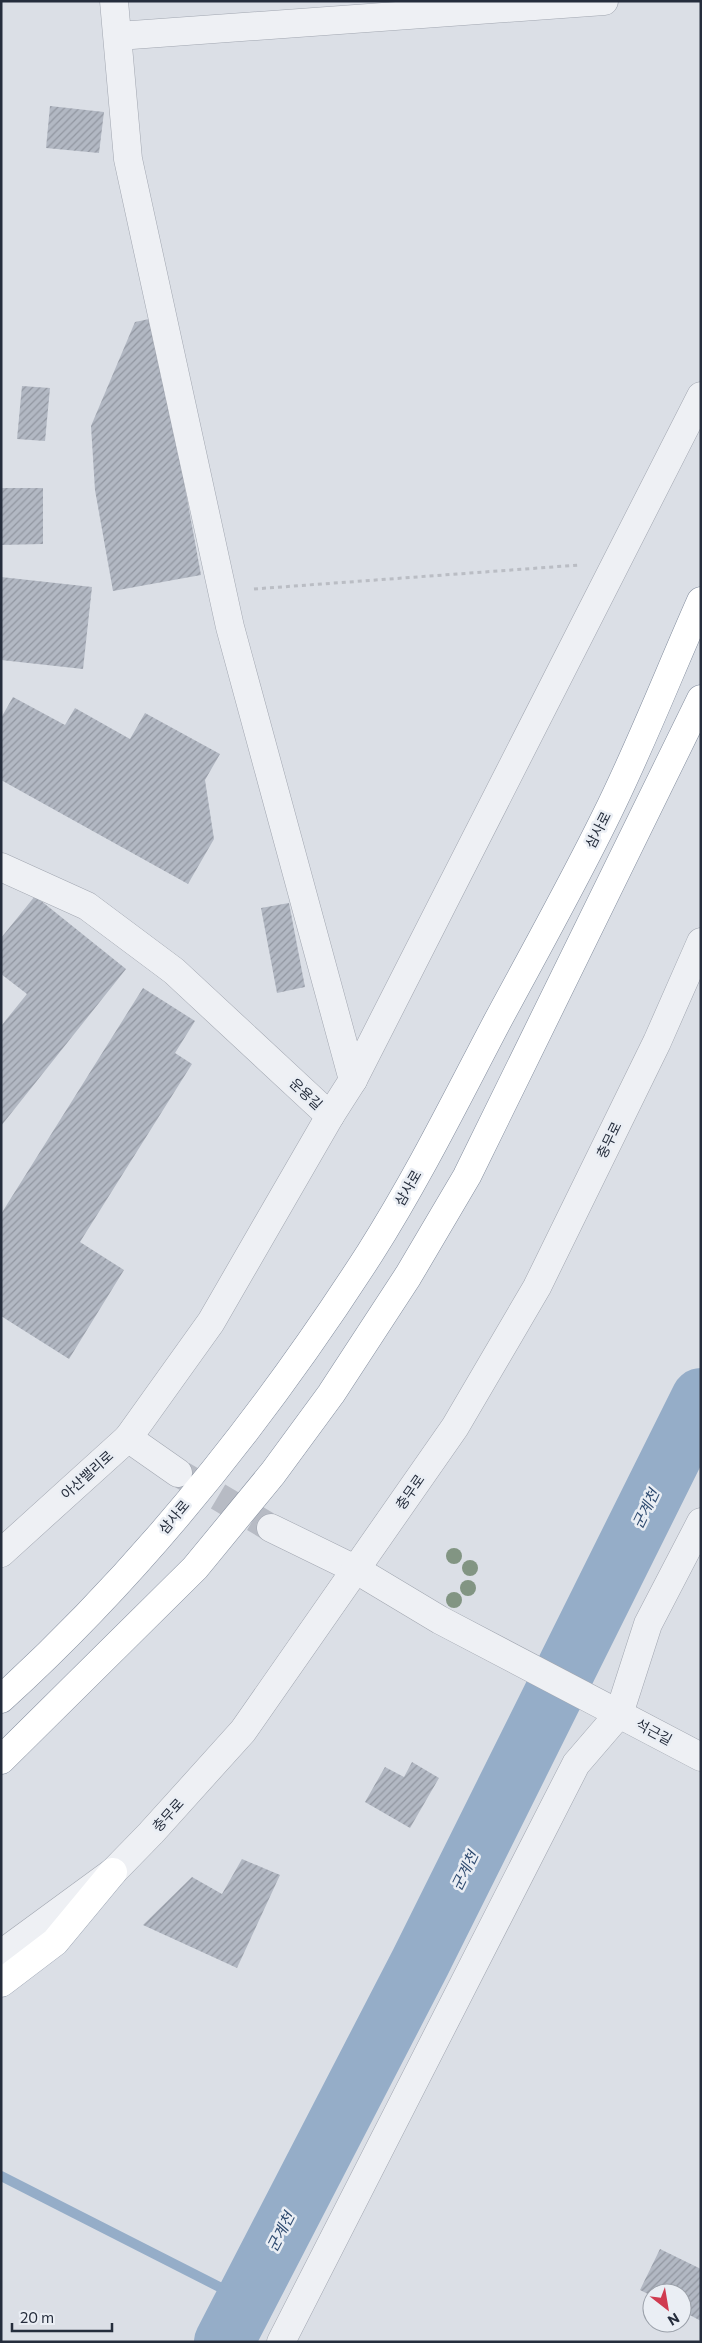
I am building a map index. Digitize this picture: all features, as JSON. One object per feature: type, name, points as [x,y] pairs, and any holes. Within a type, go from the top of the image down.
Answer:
[{"type":"main road","name":"삼사로","points":[[1,1699],[60,1645],[154,1542],[231,1450],[288,1375],[371,1252],[422,1165],[606,816],[701,601]]},
{"type":"main road","points":[[1,1760],[195,1568],[273,1473],[331,1394],[408,1276],[467,1176],[701,699]]},
{"type":"main road","points":[[1,1983],[55,1942],[113,1872]]},
{"type":"street","points":[[114,1],[128,159],[222,592],[230,628],[353,1080]]},
{"type":"street","points":[[118,36],[604,1]]},
{"type":"street","points":[[330,1116],[353,1080],[701,396]]},
{"type":"street","name":"운용길","points":[[1,868],[87,906],[174,971],[330,1116],[211,1322],[128,1438]]},
{"type":"street","name":"충무로","points":[[1,1954],[113,1872],[151,1833],[243,1731],[355,1569],[456,1428],[537,1286],[658,1042],[701,942]]},
{"type":"street","points":[[128,1438],[178,1473]]},
{"type":"street","name":"아산밸리로","points":[[1,1553],[128,1438]]},
{"type":"street","points":[[281,2342],[576,1764],[613,1711],[648,1624],[701,1522]]},
{"type":"street","points":[[271,1528],[355,1569]]},
{"type":"street","name":"석근길","points":[[355,1569],[440,1620],[701,1757]]},
{"type":"path","points":[[222,592],[617,562]]},
{"type":"building","points":[[50,106],[104,112],[99,153],[46,148]]},
{"type":"building","points":[[154,318],[201,575],[113,591],[95,490],[91,426],[135,322]]},
{"type":"building","points":[[22,386],[50,388],[45,441],[17,439]]},
{"type":"building","points":[[1,488],[43,488],[43,544],[1,545]]},
{"type":"building","points":[[1,577],[92,587],[83,669],[1,660]]},
{"type":"building","points":[[13,697],[65,725],[75,708],[130,739],[145,713],[220,754],[205,780],[214,839],[188,884],[1,780],[1,718]]},
{"type":"building","points":[[35,896],[126,969],[1,1126],[1,1026],[27,994],[1,974],[1,938]]},
{"type":"building","points":[[289,903],[305,987],[277,993],[261,908]]},
{"type":"building","points":[[143,988],[195,1021],[175,1053],[192,1064],[80,1242],[124,1270],[69,1359],[1,1316],[1,1214]]},
{"type":"building","points":[[412,1762],[439,1778],[410,1828],[365,1802],[385,1767],[404,1777]]},
{"type":"building","points":[[242,1859],[280,1875],[237,1968],[143,1925],[192,1877],[222,1894]]},
{"type":"building","points":[[660,2249],[701,2269],[701,2321],[692,2316],[692,2283],[643,2283]]},
{"type":"waterway","name":"군계천","points":[[224,2342],[420,1963],[701,1398]]},
{"type":"waterway","points":[[1,2176],[245,2300]]},
{"type":"tunnel","points":[[182,1475],[271,1528]]}]
